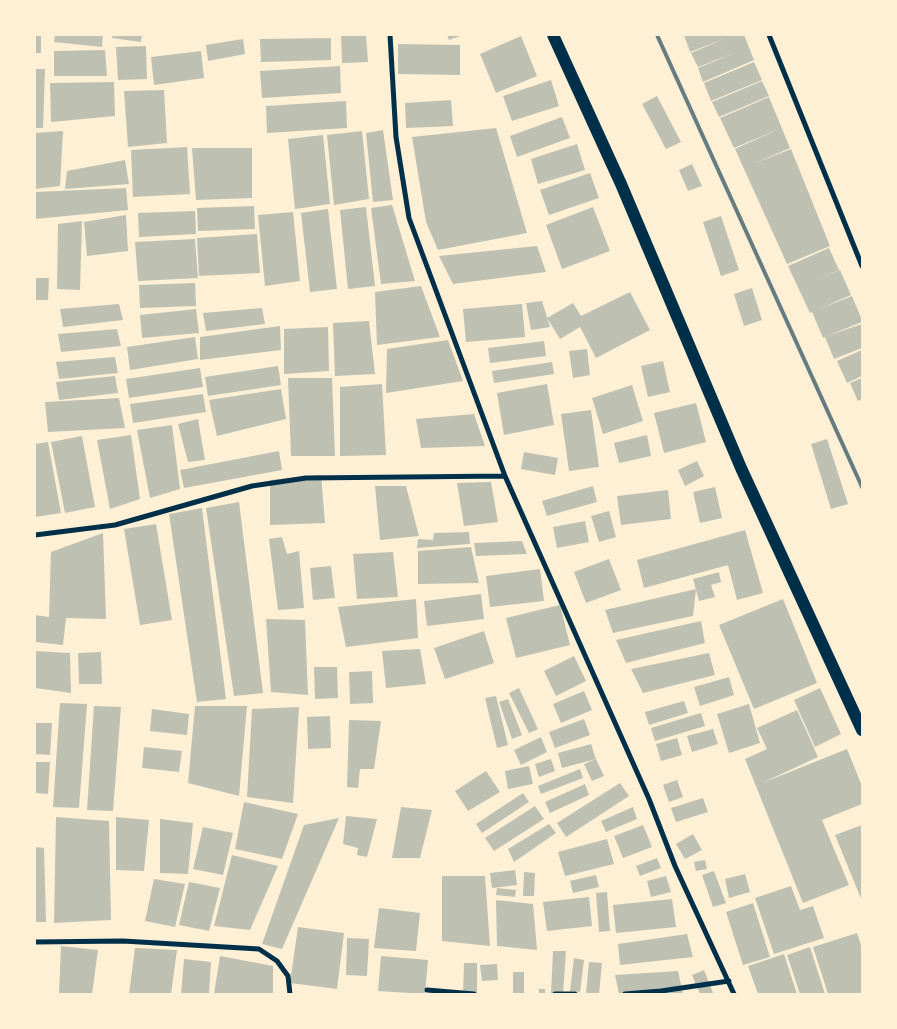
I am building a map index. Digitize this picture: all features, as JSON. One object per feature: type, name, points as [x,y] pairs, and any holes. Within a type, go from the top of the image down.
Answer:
[{"type":"main road","points":[[553,35],[621,184],[741,468],[862,730]]},
{"type":"street","points":[[390,35],[396,137],[410,218],[505,476],[649,799],[675,866],[730,981],[734,994]]},
{"type":"street","points":[[768,35],[862,266]]},
{"type":"street","points":[[35,535],[115,525],[252,486],[306,478],[505,476]]},
{"type":"street","points":[[35,942],[123,941],[259,949],[277,961],[288,976],[290,994]]},
{"type":"street","points":[[625,994],[730,981]]},
{"type":"street","points":[[428,990],[474,994]]},
{"type":"street","points":[[555,994],[576,994]]},
{"type":"building","points":[[35,35],[41,35],[41,53],[35,53]]},
{"type":"building","points":[[55,35],[103,35],[102,47],[54,42]]},
{"type":"building","points":[[113,35],[142,35],[141,42],[112,38]]},
{"type":"building","points":[[341,35],[366,35],[368,62],[342,63]]},
{"type":"building","points":[[447,35],[463,35],[449,40]]},
{"type":"building","points":[[684,35],[744,35],[754,60],[703,82],[698,68],[737,52],[698,67],[691,53],[726,38],[690,52]]},
{"type":"building","points":[[521,36],[537,76],[496,93],[480,54]]},
{"type":"building","points":[[331,38],[331,60],[261,62],[260,39]]},
{"type":"building","points":[[243,39],[245,54],[208,61],[206,45]]},
{"type":"building","points":[[398,44],[460,45],[460,75],[398,74]]},
{"type":"building","points":[[146,46],[147,79],[118,80],[116,47]]},
{"type":"building","points":[[105,50],[107,76],[54,76],[54,51]]},
{"type":"building","points":[[201,51],[204,78],[154,85],[151,57]]},
{"type":"building","points":[[754,62],[762,80],[711,101],[704,83]]},
{"type":"building","points":[[340,66],[341,93],[262,98],[260,71]]},
{"type":"building","points":[[35,69],[45,69],[43,128],[35,128]]},
{"type":"building","points":[[551,80],[559,106],[512,121],[503,96]]},
{"type":"building","points":[[762,81],[769,96],[719,117],[712,102]]},
{"type":"building","points":[[114,82],[115,116],[51,122],[50,83]]},
{"type":"building","points":[[164,90],[167,143],[128,147],[124,91]]},
{"type":"building","points":[[657,96],[681,142],[666,149],[642,104]]},
{"type":"building","points":[[769,97],[790,148],[753,164],[791,149],[830,246],[787,264],[735,149],[779,129],[734,148],[720,118]]},
{"type":"building","points":[[451,100],[453,126],[406,128],[405,103]]},
{"type":"building","points":[[346,101],[347,128],[267,133],[266,106]]},
{"type":"building","points":[[562,117],[570,138],[517,157],[510,136]]},
{"type":"building","points":[[496,128],[527,233],[438,250],[426,222],[412,137]]},
{"type":"building","points":[[383,130],[393,200],[373,202],[366,133]]},
{"type":"building","points":[[63,131],[60,186],[35,189],[35,133]]},
{"type":"building","points":[[362,131],[369,199],[334,205],[327,135]]},
{"type":"building","points":[[323,135],[330,204],[295,209],[288,139]]},
{"type":"building","points":[[577,144],[585,170],[538,184],[531,159]]},
{"type":"building","points":[[187,147],[190,194],[133,197],[131,150]]},
{"type":"building","points":[[192,148],[252,148],[252,198],[196,200]]},
{"type":"building","points":[[125,160],[129,184],[65,189],[67,171]]},
{"type":"building","points":[[692,164],[702,186],[688,191],[679,170]]},
{"type":"building","points":[[590,173],[599,198],[549,215],[540,190]]},
{"type":"building","points":[[126,188],[128,210],[35,219],[35,192]]},
{"type":"building","points":[[392,205],[415,281],[381,284],[371,208]]},
{"type":"building","points":[[254,206],[255,229],[198,231],[197,208]]},
{"type":"building","points":[[366,207],[375,286],[348,289],[340,210]]},
{"type":"building","points":[[593,207],[610,251],[562,269],[546,225]]},
{"type":"building","points":[[328,209],[337,289],[310,292],[301,213]]},
{"type":"building","points":[[195,211],[196,234],[139,237],[138,213]]},
{"type":"building","points":[[293,212],[300,281],[265,286],[258,215]]},
{"type":"building","points":[[126,215],[128,251],[87,256],[84,222]]},
{"type":"building","points":[[721,216],[739,270],[721,276],[703,222]]},
{"type":"building","points":[[82,221],[80,290],[57,289],[58,224]]},
{"type":"building","points":[[257,234],[260,273],[199,276],[197,238]]},
{"type":"building","points":[[195,239],[198,278],[138,281],[135,242]]},
{"type":"building","points":[[537,246],[546,272],[453,284],[439,256]]},
{"type":"building","points":[[829,248],[839,270],[812,282],[840,270],[851,295],[819,309],[852,296],[862,320],[862,322],[827,336],[862,324],[862,348],[834,359],[825,337],[823,338],[788,266]]},
{"type":"building","points":[[35,278],[49,278],[48,300],[35,300]]},
{"type":"building","points":[[195,283],[196,306],[140,308],[139,285]]},
{"type":"building","points":[[421,286],[440,337],[377,345],[375,292]]},
{"type":"building","points":[[752,288],[762,320],[744,326],[734,294]]},
{"type":"building","points":[[630,292],[650,330],[596,358],[580,327],[560,339],[547,318],[573,303],[581,316]]},
{"type":"building","points":[[542,301],[550,327],[531,330],[526,303]]},
{"type":"building","points":[[119,304],[123,320],[63,327],[60,309]]},
{"type":"building","points":[[522,304],[525,337],[466,342],[463,309]]},
{"type":"building","points":[[262,308],[265,324],[206,331],[203,313]]},
{"type":"building","points":[[196,309],[199,333],[142,338],[140,315]]},
{"type":"building","points":[[369,321],[375,374],[335,376],[333,323]]},
{"type":"building","points":[[280,326],[281,350],[200,360],[200,337]]},
{"type":"building","points":[[328,327],[329,371],[284,374],[284,329]]},
{"type":"building","points":[[117,329],[121,346],[61,352],[58,334]]},
{"type":"building","points":[[195,337],[198,359],[130,370],[127,347]]},
{"type":"building","points":[[448,340],[463,381],[386,393],[387,349]]},
{"type":"building","points":[[544,341],[546,356],[490,363],[488,348]]},
{"type":"building","points":[[587,349],[590,375],[573,378],[569,351]]},
{"type":"building","points":[[862,350],[862,376],[847,383],[837,361]]},
{"type":"building","points":[[115,357],[118,373],[59,379],[56,362]]},
{"type":"building","points":[[663,361],[670,392],[648,397],[641,366]]},
{"type":"building","points":[[552,362],[554,374],[494,383],[492,371]]},
{"type":"building","points":[[278,366],[281,385],[208,396],[205,377]]},
{"type":"building","points":[[200,368],[203,387],[129,398],[126,379]]},
{"type":"building","points":[[115,376],[118,393],[59,400],[56,382]]},
{"type":"building","points":[[288,378],[332,378],[335,456],[291,456]]},
{"type":"building","points":[[862,378],[862,399],[858,401],[850,383]]},
{"type":"building","points":[[382,384],[386,455],[340,456],[340,387]]},
{"type":"building","points":[[547,384],[554,425],[504,435],[497,393]]},
{"type":"building","points":[[632,385],[643,421],[603,434],[592,398]]},
{"type":"building","points":[[281,389],[286,419],[217,436],[209,400]]},
{"type":"building","points":[[203,394],[206,412],[133,423],[130,404]]},
{"type":"building","points":[[119,398],[125,428],[48,432],[45,402]]},
{"type":"building","points":[[696,403],[706,442],[664,453],[654,413]]},
{"type":"building","points":[[591,410],[599,467],[569,471],[561,414]]},
{"type":"building","points":[[474,414],[485,446],[421,448],[416,419]]},
{"type":"building","points":[[198,419],[205,460],[188,462],[178,424]]},
{"type":"building","points":[[172,425],[180,489],[150,498],[137,430]]},
{"type":"building","points":[[131,435],[140,499],[110,509],[97,440]]},
{"type":"building","points":[[647,435],[651,456],[619,463],[614,443]]},
{"type":"building","points":[[82,436],[95,507],[65,513],[51,442]]},
{"type":"building","points":[[827,439],[848,504],[831,509],[811,444]]},
{"type":"building","points":[[48,442],[61,513],[35,517],[35,444]]},
{"type":"building","points":[[279,451],[282,470],[184,488],[180,470]]},
{"type":"building","points":[[524,452],[558,458],[555,475],[521,469]]},
{"type":"building","points":[[697,461],[704,476],[685,486],[678,470]]},
{"type":"building","points":[[321,475],[325,523],[270,525],[270,480]]},
{"type":"building","points":[[491,482],[498,522],[464,526],[457,483]]},
{"type":"building","points":[[375,486],[406,486],[419,536],[380,540]]},
{"type":"building","points":[[593,486],[597,502],[547,516],[542,501]]},
{"type":"building","points":[[715,487],[722,518],[700,523],[693,492]]},
{"type":"building","points":[[668,490],[671,519],[621,525],[617,496]]},
{"type":"building","points":[[239,502],[263,693],[234,696],[206,508]]},
{"type":"building","points":[[202,508],[226,699],[197,702],[169,514]]},
{"type":"building","points":[[609,511],[616,537],[599,542],[591,516]]},
{"type":"building","points":[[585,521],[589,542],[557,548],[553,527]]},
{"type":"building","points":[[156,524],[172,620],[140,625],[124,529]]},
{"type":"building","points":[[745,530],[763,593],[737,600],[728,565],[644,588],[637,560]]},
{"type":"building","points":[[469,532],[470,544],[417,548],[418,539],[433,540],[434,533]]},
{"type":"building","points":[[103,533],[106,619],[66,618],[63,645],[35,642],[35,615],[49,617],[51,552]]},
{"type":"building","points":[[282,537],[287,554],[299,551],[304,608],[278,610],[269,539]]},
{"type":"building","points":[[522,541],[527,554],[476,556],[474,543]]},
{"type":"building","points":[[471,547],[479,583],[418,584],[418,551]]},
{"type":"building","points":[[393,552],[398,597],[357,599],[353,554]]},
{"type":"building","points":[[609,559],[621,590],[586,603],[574,572]]},
{"type":"building","points":[[331,566],[335,598],[313,600],[310,568]]},
{"type":"building","points":[[540,569],[544,601],[490,607],[486,576]]},
{"type":"building","points":[[719,572],[721,582],[711,585],[715,597],[699,601],[693,579]]},
{"type":"building","points":[[696,589],[693,616],[613,633],[605,610]]},
{"type":"building","points":[[481,594],[484,619],[427,626],[424,601]]},
{"type":"building","points":[[416,599],[418,638],[346,647],[338,607]]},
{"type":"building","points":[[783,599],[817,683],[754,709],[719,625]]},
{"type":"building","points":[[560,605],[570,645],[516,658],[506,618]]},
{"type":"building","points":[[266,619],[305,620],[308,695],[271,692]]},
{"type":"building","points":[[701,621],[705,643],[626,663],[616,640]]},
{"type":"building","points":[[484,631],[494,663],[445,679],[434,648]]},
{"type":"building","points":[[420,649],[426,684],[386,688],[382,651]]},
{"type":"building","points":[[35,651],[70,653],[71,693],[35,688]]},
{"type":"building","points":[[101,652],[102,684],[79,684],[78,653]]},
{"type":"building","points":[[709,653],[715,675],[643,693],[631,669]]},
{"type":"building","points":[[574,656],[586,681],[556,696],[544,671]]},
{"type":"building","points":[[314,667],[337,667],[338,698],[315,699]]},
{"type":"building","points":[[372,671],[373,703],[350,704],[349,672]]},
{"type":"building","points":[[729,677],[734,695],[700,706],[694,687]]},
{"type":"building","points":[[519,688],[538,729],[529,733],[509,693]]},
{"type":"building","points":[[820,688],[841,734],[815,747],[794,700]]},
{"type":"building","points":[[584,691],[592,710],[561,723],[553,704]]},
{"type":"building","points":[[496,696],[508,745],[497,748],[485,698]]},
{"type":"building","points":[[508,699],[522,735],[512,739],[499,702]]},
{"type":"building","points":[[684,701],[688,713],[649,725],[645,712]]},
{"type":"building","points":[[60,703],[87,704],[79,808],[53,807]]},
{"type":"building","points":[[749,704],[760,743],[729,753],[717,714]]},
{"type":"building","points":[[94,706],[121,707],[113,811],[87,810]]},
{"type":"building","points":[[195,706],[247,706],[239,796],[188,783]]},
{"type":"building","points":[[299,707],[293,803],[247,797],[252,709]]},
{"type":"building","points":[[152,709],[189,714],[187,735],[150,731]]},
{"type":"building","points":[[797,710],[818,757],[762,783],[847,749],[862,786],[862,804],[822,820],[849,885],[803,903],[745,759],[767,749],[757,728]]},
{"type":"building","points":[[701,713],[705,726],[655,741],[651,728]]},
{"type":"building","points":[[330,716],[331,748],[308,749],[307,717]]},
{"type":"building","points":[[584,719],[590,735],[555,748],[549,732]]},
{"type":"building","points":[[349,720],[381,721],[374,769],[360,769],[358,788],[347,787]]},
{"type":"building","points":[[35,723],[52,723],[50,755],[35,754]]},
{"type":"building","points":[[713,729],[718,744],[692,752],[687,736]]},
{"type":"building","points":[[541,737],[547,752],[521,765],[514,750]]},
{"type":"building","points":[[677,738],[682,755],[661,761],[656,744]]},
{"type":"building","points":[[591,744],[596,759],[562,768],[558,753]]},
{"type":"building","points":[[144,747],[182,751],[179,772],[142,768]]},
{"type":"building","points":[[551,759],[555,771],[539,777],[535,764]]},
{"type":"building","points":[[596,759],[604,776],[592,781],[584,764]]},
{"type":"building","points":[[35,762],[50,762],[48,794],[35,793]]},
{"type":"building","points":[[529,766],[533,784],[508,789],[505,771]]},
{"type":"building","points":[[580,769],[583,778],[541,794],[538,786]]},
{"type":"building","points":[[486,771],[500,792],[468,811],[455,791]]},
{"type":"building","points":[[677,780],[683,797],[669,802],[663,785]]},
{"type":"building","points":[[620,783],[629,796],[566,837],[557,823]]},
{"type":"building","points":[[585,784],[589,795],[550,813],[545,802]]},
{"type":"building","points":[[523,793],[529,802],[482,833],[476,824]]},
{"type":"building","points":[[703,798],[708,812],[676,822],[671,808]]},
{"type":"building","points":[[244,802],[298,814],[282,859],[235,849]]},
{"type":"building","points":[[535,806],[544,819],[494,851],[485,838]]},
{"type":"building","points":[[401,807],[432,810],[420,858],[392,858]]},
{"type":"building","points":[[633,807],[637,819],[606,832],[601,821]]},
{"type":"building","points":[[346,816],[377,819],[367,857],[357,855],[358,848],[343,844]]},
{"type":"building","points":[[56,817],[109,821],[111,920],[54,923]]},
{"type":"building","points":[[116,817],[149,820],[144,871],[116,870]]},
{"type":"building","points":[[339,818],[282,949],[262,944],[304,825]]},
{"type":"building","points":[[160,819],[193,823],[188,874],[160,873]]},
{"type":"building","points":[[549,824],[556,833],[514,862],[508,849]]},
{"type":"building","points":[[643,825],[652,847],[623,858],[614,836]]},
{"type":"building","points":[[862,825],[862,901],[835,835]]},
{"type":"building","points":[[203,827],[233,833],[223,875],[193,869]]},
{"type":"building","points":[[693,834],[702,850],[685,859],[676,844]]},
{"type":"building","points":[[607,839],[614,864],[565,876],[558,852]]},
{"type":"building","points":[[35,847],[44,848],[46,922],[35,922]]},
{"type":"building","points":[[232,855],[278,866],[250,930],[214,926]]},
{"type":"building","points":[[657,858],[661,868],[640,876],[636,866]]},
{"type":"building","points":[[705,860],[707,869],[696,871],[694,862]]},
{"type":"building","points":[[515,870],[517,885],[492,888],[490,873]]},
{"type":"building","points":[[714,871],[726,903],[713,907],[702,875]]},
{"type":"building","points":[[524,872],[535,873],[534,896],[523,896]]},
{"type":"building","points":[[745,874],[750,892],[729,898],[725,879]]},
{"type":"building","points":[[596,875],[599,887],[573,893],[570,881]]},
{"type":"building","points":[[442,876],[485,876],[490,946],[442,941]]},
{"type":"building","points":[[666,876],[671,892],[651,897],[647,881]]},
{"type":"building","points":[[154,879],[185,884],[175,927],[145,921]]},
{"type":"building","points":[[189,882],[220,888],[209,931],[179,925]]},
{"type":"building","points":[[791,886],[800,910],[813,906],[824,938],[774,954],[755,898]]},
{"type":"building","points":[[497,888],[516,890],[515,897],[496,895]]},
{"type":"building","points":[[607,892],[610,931],[599,932],[596,893]]},
{"type":"building","points":[[589,897],[592,926],[547,931],[543,902]]},
{"type":"building","points":[[672,899],[676,927],[616,933],[613,905]]},
{"type":"building","points":[[496,900],[533,904],[537,950],[497,946]]},
{"type":"building","points":[[753,903],[770,957],[743,965],[726,912]]},
{"type":"building","points":[[379,908],[420,913],[416,951],[374,948]]},
{"type":"building","points":[[298,927],[344,933],[337,989],[290,983]]},
{"type":"building","points":[[857,933],[862,948],[862,994],[828,994],[813,947]]},
{"type":"building","points":[[687,934],[693,957],[620,965],[618,944]]},
{"type":"building","points":[[347,938],[369,939],[367,976],[346,975]]},
{"type":"building","points":[[61,946],[98,950],[92,994],[59,994]]},
{"type":"building","points":[[810,947],[825,994],[800,994],[787,955]]},
{"type":"building","points":[[135,948],[177,950],[171,994],[129,994]]},
{"type":"building","points":[[553,951],[566,951],[563,994],[551,994]]},
{"type":"building","points":[[784,954],[797,994],[758,994],[748,966]]},
{"type":"building","points":[[220,956],[273,966],[273,994],[214,994]]},
{"type":"building","points":[[381,956],[428,960],[425,994],[378,991]]},
{"type":"building","points":[[574,958],[584,960],[580,992],[570,991]]},
{"type":"building","points":[[184,959],[211,962],[209,994],[181,994]]},
{"type":"building","points":[[589,962],[602,963],[599,994],[586,994]]},
{"type":"building","points":[[464,963],[477,963],[477,994],[463,994]]},
{"type":"building","points":[[497,964],[498,980],[482,981],[480,965]]},
{"type":"building","points":[[704,970],[713,993],[700,994],[692,975]]},
{"type":"building","points":[[678,971],[683,994],[619,994],[615,975]]},
{"type":"building","points":[[513,972],[524,972],[524,994],[513,994]]},
{"type":"building","points":[[539,989],[545,989],[545,994],[539,994]]},
{"type":"railway","points":[[657,35],[862,487]]}]
